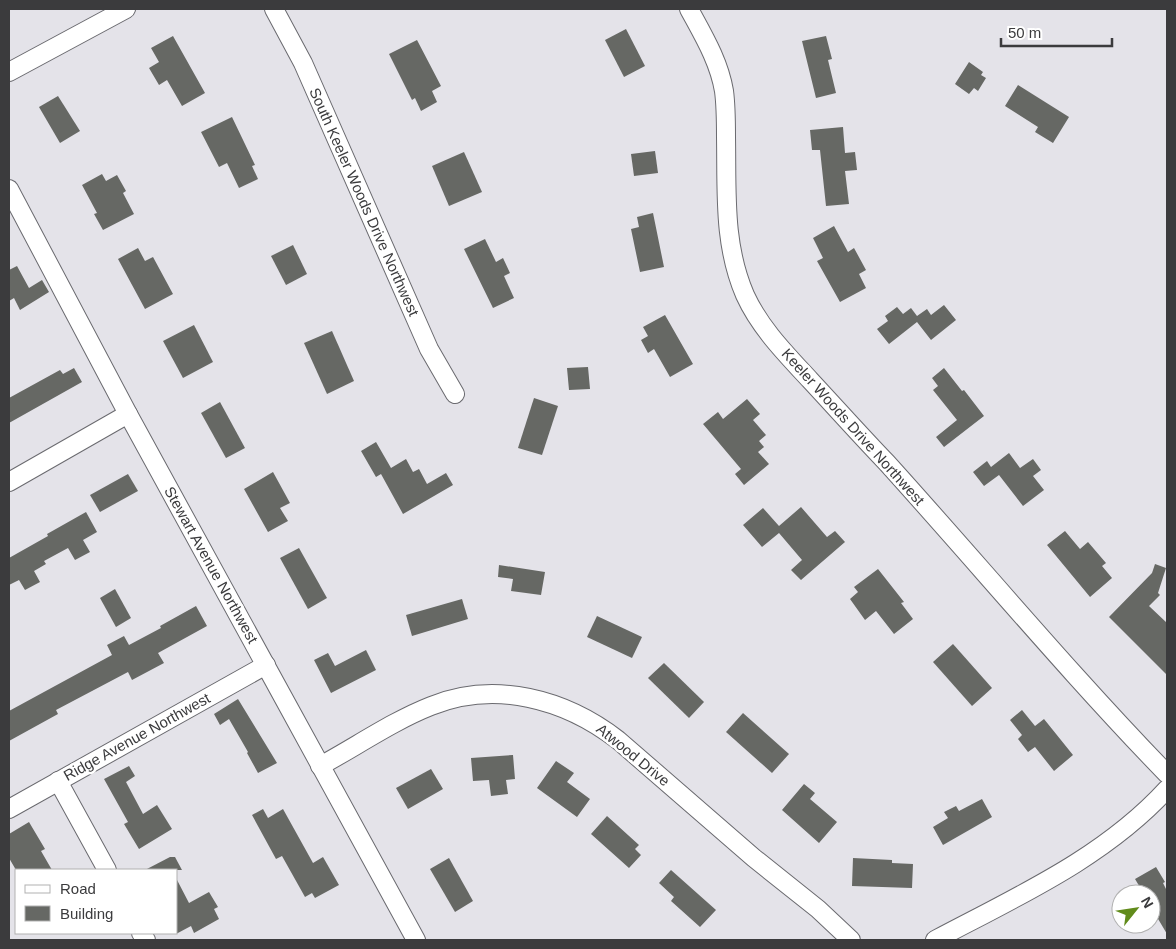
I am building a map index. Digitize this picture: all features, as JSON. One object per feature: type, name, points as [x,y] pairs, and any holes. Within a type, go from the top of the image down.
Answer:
[{"type":"street","points":[[9,72],[126,9]]},
{"type":"street","name":"South Keeler Woods Drive Northwest","points":[[274,9],[302,62],[429,348],[455,394]]},
{"type":"street","name":"Keeler Woods Drive Northwest","points":[[689,9],[721,75],[726,110],[726,197],[729,243],[739,280],[753,310],[780,347],[1087,688],[1167,774]]},
{"type":"street","name":"Stewart Avenue Northwest","points":[[11,197],[416,940]]},
{"type":"street","points":[[9,482],[128,414]]},
{"type":"street","name":"Ridge Avenue Northwest","points":[[9,809],[266,665]]},
{"type":"street","name":"Atwood Drive","points":[[320,766],[414,713],[451,700],[496,694],[535,699],[553,704],[602,727],[754,858],[818,909],[851,940]]},
{"type":"street","points":[[58,781],[106,869]]},
{"type":"street","points":[[935,940],[1091,854],[1127,827],[1167,789]]},
{"type":"building","points":[[626,29],[645,66],[624,77],[605,40]]},
{"type":"building","points":[[173,36],[205,93],[182,106],[167,80],[159,85],[149,68],[159,62],[151,48]]},
{"type":"building","points":[[826,36],[832,59],[828,60],[836,93],[816,98],[802,41]]},
{"type":"building","points":[[417,40],[441,86],[432,91],[437,102],[421,111],[415,98],[412,100],[389,54]]},
{"type":"building","points":[[969,62],[983,72],[981,75],[986,78],[978,91],[974,88],[969,94],[955,84]]},
{"type":"building","points":[[1018,85],[1069,117],[1053,143],[1035,132],[1038,127],[1005,106]]},
{"type":"building","points":[[58,96],[80,131],[60,143],[39,107]]},
{"type":"building","points":[[232,117],[255,165],[252,166],[258,179],[239,188],[227,163],[219,167],[201,132]]},
{"type":"building","points":[[843,127],[845,153],[855,152],[857,170],[845,171],[849,204],[826,206],[820,150],[812,150],[810,130]]},
{"type":"building","points":[[655,151],[658,173],[634,176],[631,154]]},
{"type":"building","points":[[464,152],[482,192],[449,206],[432,166]]},
{"type":"building","points":[[102,174],[106,181],[117,175],[126,191],[123,193],[134,214],[103,230],[94,214],[97,213],[82,185]]},
{"type":"building","points":[[653,213],[664,267],[640,272],[631,229],[639,227],[637,217]]},
{"type":"building","points":[[834,226],[848,252],[854,248],[866,270],[859,274],[866,288],[840,302],[817,261],[823,258],[813,238]]},
{"type":"building","points":[[485,239],[496,262],[503,258],[510,273],[504,276],[514,298],[493,308],[464,249]]},
{"type":"building","points":[[293,245],[307,274],[286,285],[271,256]]},
{"type":"building","points":[[138,248],[145,261],[153,257],[173,294],[145,309],[118,259]]},
{"type":"building","points":[[17,266],[29,288],[42,280],[49,292],[20,310],[14,298],[9,301],[9,270]]},
{"type":"building","points":[[944,305],[956,320],[931,340],[917,322],[889,344],[877,329],[888,321],[885,316],[897,307],[903,314],[911,308],[917,316],[927,309],[931,315]]},
{"type":"building","points":[[665,315],[693,364],[670,377],[654,349],[648,353],[641,340],[648,336],[643,327]]},
{"type":"building","points":[[194,325],[213,362],[183,378],[163,341]]},
{"type":"building","points":[[332,331],[354,381],[327,394],[304,343]]},
{"type":"building","points":[[588,367],[590,389],[569,390],[567,368]]},
{"type":"building","points":[[74,368],[82,382],[9,423],[9,398],[60,370],[63,374]]},
{"type":"building","points":[[944,368],[984,416],[944,447],[936,437],[957,420],[933,390],[938,386],[932,378]]},
{"type":"building","points":[[534,398],[558,406],[542,455],[518,448]]},
{"type":"building","points":[[747,399],[760,414],[753,420],[766,435],[759,441],[764,447],[758,452],[769,464],[744,485],[735,474],[741,469],[703,424],[718,412],[723,419]]},
{"type":"building","points":[[220,402],[245,448],[226,458],[201,413]]},
{"type":"building","points":[[376,442],[391,468],[406,459],[413,472],[419,469],[427,484],[446,473],[453,485],[403,514],[381,474],[376,477],[361,451]]},
{"type":"building","points":[[1009,453],[1020,468],[1033,459],[1041,470],[1033,476],[1044,490],[1023,506],[999,475],[984,486],[973,472],[987,461],[991,467]]},
{"type":"building","points":[[273,472],[290,503],[280,508],[288,521],[268,532],[244,489]]},
{"type":"building","points":[[128,474],[138,491],[100,512],[90,495]]},
{"type":"building","points":[[801,507],[827,537],[835,531],[845,542],[801,580],[791,570],[802,560],[779,533],[762,547],[743,525],[763,508],[779,526]]},
{"type":"building","points":[[86,512],[97,532],[83,540],[90,552],[75,560],[68,548],[44,561],[46,564],[34,571],[40,582],[25,590],[19,580],[9,585],[9,558]]},
{"type":"building","points":[[1065,531],[1080,549],[1088,542],[1106,563],[1102,566],[1112,578],[1090,597],[1047,545]]},
{"type":"building","points":[[299,548],[327,598],[308,609],[280,558]]},
{"type":"building","points":[[1155,564],[1166,568],[1158,593],[1160,595],[1149,606],[1167,623],[1167,675],[1109,617],[1152,573]]},
{"type":"building","points":[[499,565],[545,572],[541,595],[511,591],[513,579],[498,577]]},
{"type":"building","points":[[878,569],[904,602],[901,603],[913,619],[894,634],[876,611],[865,620],[850,599],[858,592],[854,587]]},
{"type":"building","points":[[115,589],[131,618],[116,627],[100,598]]},
{"type":"building","points":[[462,599],[468,619],[412,636],[406,615]]},
{"type":"building","points":[[196,606],[207,626],[158,653],[164,663],[132,680],[128,672],[56,710],[58,714],[9,741],[9,711],[112,655],[107,645],[124,636],[129,645]]},
{"type":"building","points":[[597,616],[642,637],[632,658],[587,637]]},
{"type":"building","points":[[953,644],[992,688],[972,706],[933,662]]},
{"type":"building","points":[[366,650],[376,670],[331,693],[314,660],[328,653],[335,666]]},
{"type":"building","points":[[664,663],[704,702],[689,718],[648,678]]},
{"type":"building","points":[[238,699],[277,763],[258,773],[229,719],[220,725],[214,714]]},
{"type":"building","points":[[1022,710],[1035,726],[1044,719],[1073,755],[1054,771],[1035,747],[1028,752],[1018,739],[1022,735],[1010,720]]},
{"type":"building","points":[[743,713],[789,754],[772,773],[726,732]]},
{"type":"building","points":[[513,755],[515,779],[506,780],[508,794],[491,796],[489,780],[473,781],[471,758]]},
{"type":"building","points":[[556,761],[574,773],[567,782],[590,799],[577,817],[537,788]]},
{"type":"building","points":[[129,766],[135,776],[126,782],[143,814],[157,805],[172,829],[139,849],[124,824],[128,822],[104,779]]},
{"type":"building","points":[[431,769],[443,789],[408,809],[396,788]]},
{"type":"building","points":[[804,784],[815,793],[810,799],[837,822],[819,843],[782,810]]},
{"type":"building","points":[[982,799],[992,817],[943,845],[933,827],[948,818],[944,812],[956,806],[959,811]]},
{"type":"building","points":[[263,809],[268,818],[283,809],[313,863],[323,857],[339,885],[315,898],[312,893],[305,897],[282,856],[276,859],[252,815]]},
{"type":"building","points":[[607,816],[639,845],[635,849],[641,855],[629,868],[591,834]]},
{"type":"building","points":[[29,822],[45,849],[41,851],[51,869],[15,869],[9,858],[9,834]]},
{"type":"building","points":[[170,857],[175,857],[182,870],[178,869],[147,869]]},
{"type":"building","points":[[449,858],[473,901],[455,912],[430,869]]},
{"type":"building","points":[[853,858],[892,860],[892,863],[913,864],[912,888],[852,886]]},
{"type":"building","points":[[1156,867],[1165,882],[1163,883],[1167,891],[1167,934],[1161,924],[1161,884],[1138,884],[1135,879]]},
{"type":"building","points":[[671,870],[716,910],[700,927],[671,901],[674,897],[659,883]]},
{"type":"building","points":[[178,882],[189,903],[209,892],[218,907],[214,909],[219,919],[194,933],[191,926],[178,933]]}]
